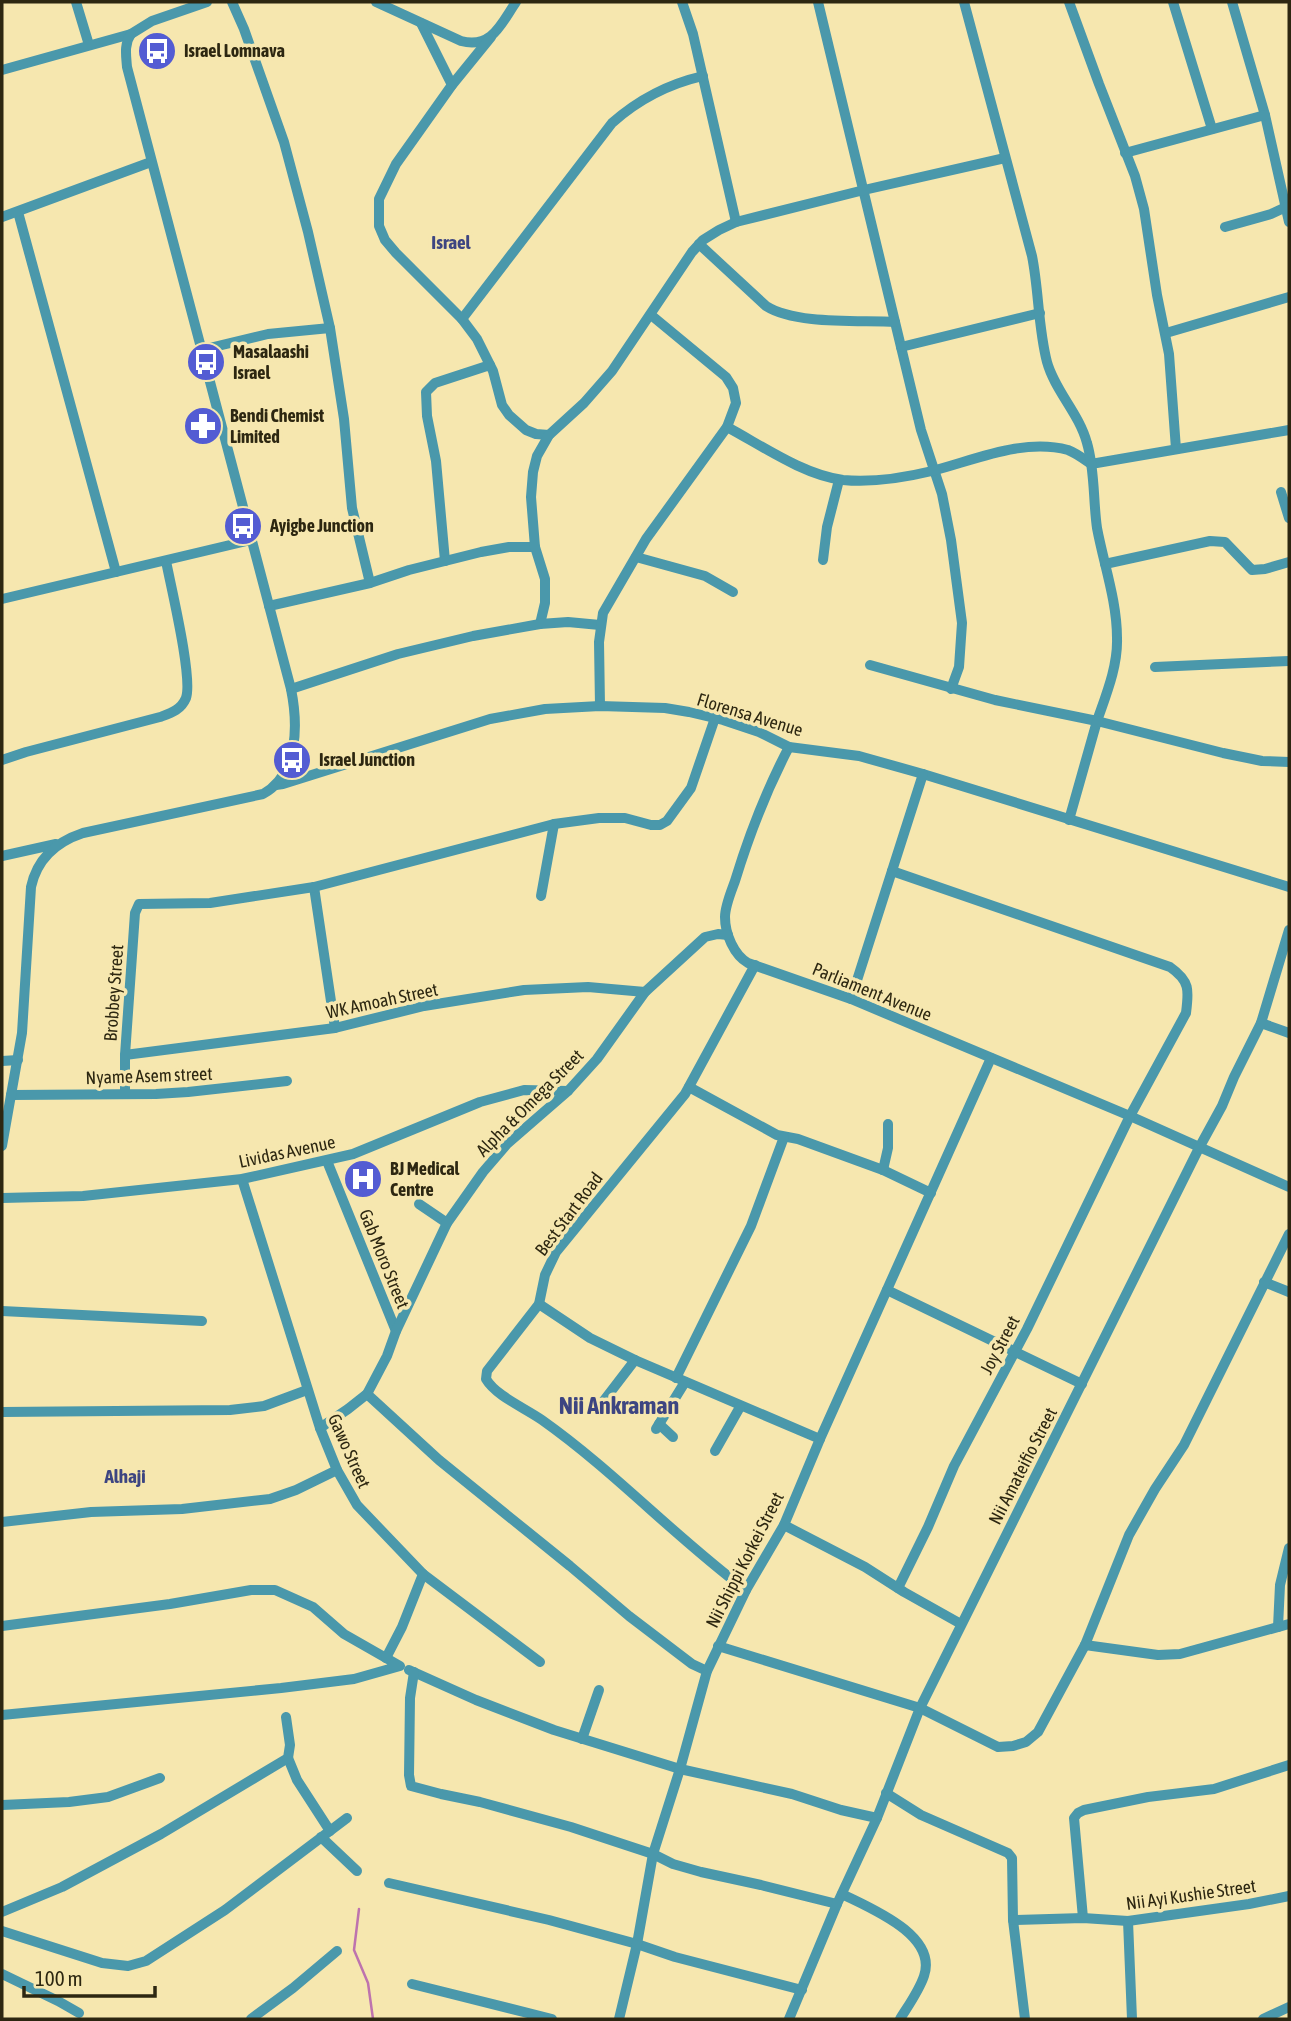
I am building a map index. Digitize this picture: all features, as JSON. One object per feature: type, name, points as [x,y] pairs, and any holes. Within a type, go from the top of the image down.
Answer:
[{"type":"street","points":[[76,2],[89,45]]},
{"type":"street","points":[[2,70],[131,34],[152,21],[207,2]]},
{"type":"street","points":[[232,2],[284,142],[308,232],[330,328],[344,419],[352,508],[370,583]]},
{"type":"street","points":[[376,2],[461,41],[471,44],[491,37]]},
{"type":"street","points":[[516,2],[396,164],[379,199],[378,214],[379,226],[385,240],[477,338],[490,365],[502,405],[509,415],[526,430],[549,435]]},
{"type":"street","points":[[682,2],[693,34],[736,222]]},
{"type":"street","points":[[818,2],[921,430],[942,494],[951,540],[962,623],[960,667],[951,689]]},
{"type":"street","points":[[964,2],[1032,256],[1038,284],[1043,343],[1052,377],[1073,410],[1087,442],[1097,527],[1116,615],[1118,640],[1110,683],[1069,820]]},
{"type":"street","points":[[1069,2],[1135,176],[1144,209],[1157,295],[1166,333],[1176,449]]},
{"type":"street","points":[[1173,2],[1212,129]]},
{"type":"street","points":[[1233,2],[1265,115],[1289,219]]},
{"type":"street","points":[[421,23],[452,85]]},
{"type":"street","points":[[131,34],[125,49],[127,67],[291,689],[294,736],[287,767],[276,785]]},
{"type":"street","points":[[462,319],[612,122],[642,99],[665,88],[703,76]]},
{"type":"street","points":[[1125,153],[1265,115]]},
{"type":"street","points":[[540,624],[545,603],[545,579],[535,547],[531,497],[537,456],[549,435],[598,388],[699,244],[736,222],[1005,158]]},
{"type":"street","points":[[2,217],[151,162]]},
{"type":"street","points":[[1225,227],[1286,207]]},
{"type":"street","points":[[18,212],[116,572]]},
{"type":"street","points":[[699,244],[777,313],[816,319],[895,321]]},
{"type":"street","points":[[1166,333],[1289,297]]},
{"type":"street","points":[[901,347],[1040,313]]},
{"type":"street","points":[[600,706],[598,654],[603,613],[646,539],[727,427],[736,403],[731,383],[726,377],[651,315]]},
{"type":"street","points":[[201,350],[268,334],[330,328]]},
{"type":"street","points":[[445,561],[436,461],[427,416],[426,392],[435,383],[490,365]]},
{"type":"street","points":[[727,427],[807,470],[839,480],[881,481],[935,470],[977,457],[1030,448],[1071,451],[1091,464],[1289,430]]},
{"type":"street","points":[[823,559],[827,527],[839,480]]},
{"type":"street","points":[[1281,492],[1289,518]]},
{"type":"street","points":[[2,599],[251,540]]},
{"type":"street","points":[[1105,564],[1210,541],[1225,542],[1252,570],[1289,562]]},
{"type":"street","points":[[268,606],[370,583],[409,569],[481,552],[509,547],[535,547]]},
{"type":"street","points":[[636,557],[705,576],[733,592]]},
{"type":"street","points":[[2,760],[176,711],[185,700],[188,688],[166,561]]},
{"type":"street","points":[[291,689],[440,642],[540,624],[568,622],[600,625]]},
{"type":"street","points":[[1155,667],[1289,661]]},
{"type":"street","points":[[870,665],[995,700],[1097,721],[1223,753],[1262,761],[1289,762]]},
{"type":"street","name":"Florensa Avenue","points":[[60,844],[83,833],[263,794],[276,785],[490,719],[545,709],[600,706],[665,708],[715,718],[759,732],[789,747],[859,756],[923,774],[1289,887]]},
{"type":"street","points":[[335,1028],[314,887],[554,824],[599,818],[625,818],[660,825],[667,821],[691,788],[715,718]]},
{"type":"street","points":[[728,935],[725,916],[740,862],[789,747]]},
{"type":"street","points":[[851,999],[923,774]]},
{"type":"street","points":[[541,896],[554,824]]},
{"type":"street","points":[[2,856],[60,844]]},
{"type":"street","points":[[2,1146],[22,1033],[31,887],[40,861],[60,844]]},
{"type":"street","name":"Joy Street","points":[[892,871],[1170,967],[1182,975],[1188,986],[1186,1013],[1130,1116],[1014,1352],[954,1466],[898,1588]]},
{"type":"street","name":"Brobbey Street","points":[[125,1093],[125,1055],[135,914],[139,904],[210,903],[314,887]]},
{"type":"street","name":"Nii Amateifio Street","points":[[789,2019],[877,1818],[920,1708],[1261,1023],[1289,930]]},
{"type":"street","name":"Parliament Avenue","points":[[728,935],[740,958],[755,965],[851,999],[1130,1116],[1289,1187]]},
{"type":"street","name":"Alpha & Omega Street","points":[[320,1428],[366,1394],[387,1356],[447,1223],[506,1144],[568,1091],[597,1059],[645,992],[705,937],[728,935]]},
{"type":"street","name":"Best Start Road","points":[[746,1590],[718,1569],[573,1441],[491,1388],[486,1380],[487,1371],[539,1304],[545,1275],[556,1252],[689,1087],[755,965]]},
{"type":"street","name":"WK Amoah Street","points":[[125,1055],[335,1028],[424,1006],[524,990],[588,987],[645,992]]},
{"type":"street","points":[[1261,1023],[1289,1033]]},
{"type":"street","name":"Nii Shippi Korkei Street","points":[[618,2019],[637,1944],[653,1854],[707,1671],[746,1590],[785,1525],[820,1439],[991,1058]]},
{"type":"street","points":[[2,1060],[18,1060]]},
{"type":"street","name":"Nyame Asem street","points":[[11,1095],[188,1093],[288,1081]]},
{"type":"street","points":[[689,1087],[776,1135],[798,1139],[883,1170],[932,1193]]},
{"type":"street","name":"Lividas Avenue","points":[[2,1198],[83,1196],[243,1178],[353,1154],[480,1102],[524,1090],[568,1091]]},
{"type":"street","points":[[883,1170],[888,1148],[888,1124]]},
{"type":"street","points":[[673,1437],[658,1427],[751,1226],[784,1137]]},
{"type":"street","name":"Gab Moro Street","points":[[327,1161],[396,1331]]},
{"type":"street","name":"Gawo Street","points":[[243,1178],[320,1428],[337,1470],[357,1505],[423,1574],[540,1662]]},
{"type":"street","points":[[419,1204],[447,1223]]},
{"type":"street","points":[[718,1646],[920,1708],[998,1747],[1026,1742],[1038,1732],[1085,1645],[1129,1535],[1184,1445],[1289,1234]]},
{"type":"street","points":[[1264,1282],[1289,1292]]},
{"type":"street","points":[[887,1290],[1082,1384]]},
{"type":"street","points":[[539,1304],[590,1338],[635,1360],[820,1439]]},
{"type":"street","points":[[2,1311],[202,1321]]},
{"type":"street","points":[[602,1403],[635,1360]]},
{"type":"street","points":[[2,1412],[230,1410],[264,1406],[307,1390]]},
{"type":"street","points":[[366,1394],[439,1460],[629,1616],[692,1664],[707,1671]]},
{"type":"street","points":[[715,1451],[740,1406]]},
{"type":"street","points":[[2,1522],[91,1512],[182,1509],[270,1499],[337,1470]]},
{"type":"street","points":[[785,1525],[865,1567],[961,1624]]},
{"type":"street","points":[[1278,1627],[1280,1586],[1289,1548]]},
{"type":"street","points":[[386,1658],[402,1627],[423,1574]]},
{"type":"street","points":[[2,1626],[170,1604],[251,1590],[275,1590],[313,1607],[344,1634],[400,1666],[511,1714],[680,1769],[792,1794],[877,1818]]},
{"type":"street","points":[[1085,1645],[1158,1655],[1180,1654],[1289,1624]]},
{"type":"street","points":[[2,1715],[281,1688],[354,1679],[400,1666]]},
{"type":"street","points":[[414,1672],[410,1698],[411,1786],[527,1814],[701,1872],[839,1900],[878,1912],[915,1937],[925,1954],[925,1975],[900,2019]]},
{"type":"street","points":[[582,1739],[599,1690]]},
{"type":"street","points":[[286,1717],[290,1745],[288,1758],[297,1780],[326,1834],[357,1871]]},
{"type":"street","points":[[2,1912],[62,1886],[161,1834],[288,1758]]},
{"type":"street","points":[[1083,1918],[1075,1840],[1074,1818],[1078,1813],[1148,1797],[1214,1789],[1289,1765]]},
{"type":"street","points":[[2,1805],[108,1797],[160,1777]]},
{"type":"street","points":[[886,1793],[921,1815],[1008,1853],[1012,1858],[1013,1920],[1025,2019]]},
{"type":"street","points":[[2,1931],[102,1963],[128,1966],[146,1961],[225,1910],[347,1818]]},
{"type":"street","points":[[389,1883],[549,1920],[802,1990]]},
{"type":"street","name":"Nii Ayi Kushie Street","points":[[1013,1920],[1083,1918],[1128,1921],[1289,1896]]},
{"type":"street","points":[[1128,1921],[1132,2019]]},
{"type":"street","points":[[251,2019],[309,1976],[337,1951]]},
{"type":"street","points":[[2,1975],[79,2013]]},
{"type":"street","points":[[412,1984],[552,2019]]},
{"type":"street","points":[[1263,2019],[1289,2007]]},
{"type":"waterway","points":[[359,1909],[354,1950],[368,1983],[373,2019]]},
{"type":"place","name":"Israel Lomnava","points":[[157,51]]},
{"type":"place","name":"Masalaashi Israel","points":[[206,362]]},
{"type":"place","name":"Bendi Chemist Limited","points":[[203,426]]},
{"type":"place","name":"Ayigbe Junction","points":[[243,526]]},
{"type":"place","name":"Israel Junction","points":[[292,760]]},
{"type":"place","name":"BJ Medical Centre","points":[[363,1179]]},
{"type":"district","name":"Israel","points":[[451,242]]},
{"type":"district","name":"Nii Ankraman","points":[[619,1406]]},
{"type":"district","name":"Alhaji","points":[[125,1476]]}]
